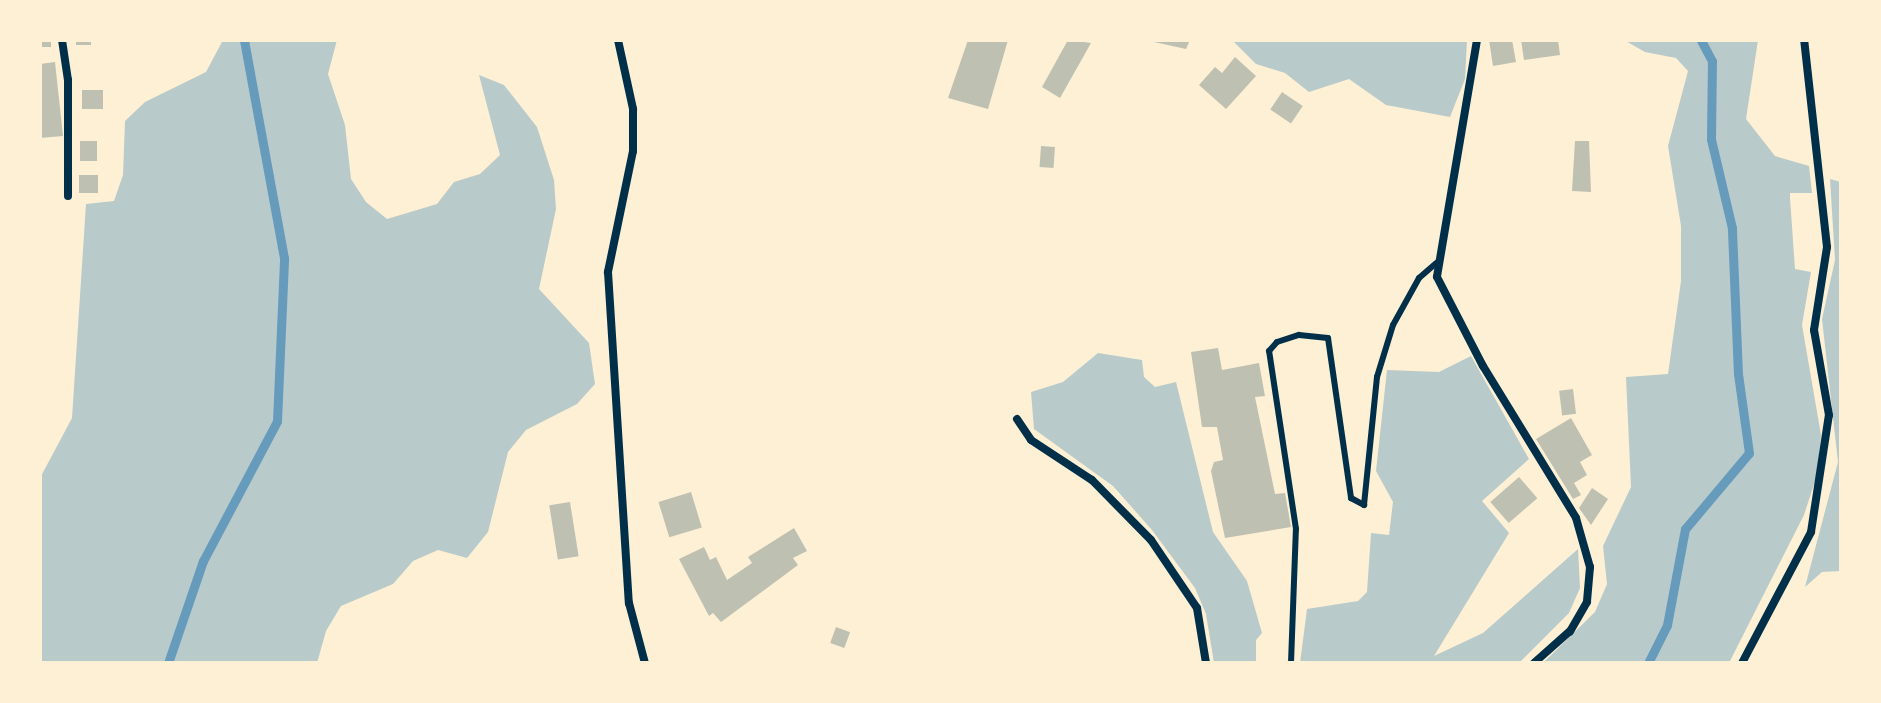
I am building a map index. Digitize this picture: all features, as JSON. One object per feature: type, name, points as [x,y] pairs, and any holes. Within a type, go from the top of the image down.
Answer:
[{"type":"street","points":[[62,40],[68,80],[68,196]]},
{"type":"street","points":[[618,40],[633,109],[633,151],[608,272],[629,603],[645,663]]},
{"type":"street","points":[[1477,40],[1436,263],[1442,289],[1483,366],[1576,518],[1590,567],[1587,602],[1570,631],[1534,663]]},
{"type":"street","points":[[1742,663],[1811,532],[1829,415],[1814,330],[1827,247],[1804,40]]},
{"type":"street","points":[[1017,419],[1031,440],[1092,480],[1159,550],[1197,608],[1206,663]]},
{"type":"lane","points":[[1291,663],[1296,529],[1269,351],[1277,342],[1299,335],[1328,338],[1351,498],[1364,505],[1377,377],[1406,297],[1436,263]]},
{"type":"shaded area","points":[[223,40],[337,40],[328,74],[345,125],[351,179],[366,202],[387,219],[437,204],[454,182],[480,174],[500,155],[479,75],[504,85],[537,127],[554,180],[556,209],[539,289],[589,343],[595,384],[577,404],[526,430],[508,452],[488,532],[467,558],[438,550],[413,561],[393,584],[341,606],[326,631],[317,663],[40,663],[40,478],[72,418],[86,204],[114,201],[123,175],[125,121],[145,102],[206,72]]},
{"type":"shaded area","points":[[1232,40],[1467,40],[1465,79],[1450,117],[1386,105],[1349,79],[1309,92],[1285,73],[1256,64]]},
{"type":"shaded area","points":[[1624,40],[1758,40],[1746,119],[1775,156],[1809,166],[1812,193],[1790,193],[1790,198],[1795,269],[1811,272],[1802,325],[1821,435],[1817,475],[1804,515],[1729,663],[1543,663],[1595,612],[1607,584],[1603,546],[1631,487],[1626,377],[1668,374],[1681,281],[1681,226],[1668,146],[1688,71],[1676,58],[1645,52]]},
{"type":"shaded area","points":[[1830,179],[1841,182],[1841,571],[1822,572],[1805,587],[1838,462],[1822,319],[1835,260]]},
{"type":"shaded area","points":[[1098,353],[1142,360],[1144,377],[1155,387],[1176,382],[1213,532],[1247,581],[1262,633],[1256,640],[1256,663],[1214,663],[1206,614],[1195,588],[1152,530],[1113,486],[1034,429],[1031,392],[1063,382]]},
{"type":"shaded area","points":[[1471,356],[1529,459],[1482,501],[1509,533],[1434,656],[1483,633],[1578,549],[1580,588],[1569,613],[1519,663],[1300,663],[1307,609],[1358,601],[1367,592],[1371,533],[1389,535],[1393,502],[1376,471],[1387,370],[1439,372]]},
{"type":"building","points":[[40,40],[51,40],[51,47],[40,47]]},
{"type":"building","points":[[76,40],[91,40],[91,45],[76,45]]},
{"type":"building","points":[[968,40],[1008,40],[988,109],[948,98]]},
{"type":"building","points":[[1068,40],[1091,43],[1060,98],[1042,87]]},
{"type":"building","points":[[1145,40],[1190,40],[1186,49]]},
{"type":"building","points":[[1489,40],[1512,40],[1516,62],[1493,66]]},
{"type":"building","points":[[1521,40],[1558,40],[1560,55],[1524,60]]},
{"type":"building","points":[[1235,57],[1256,76],[1226,109],[1199,85],[1215,67],[1222,73]]},
{"type":"building","points":[[55,62],[63,136],[40,138],[40,64]]},
{"type":"building","points":[[82,90],[103,90],[103,109],[82,109]]},
{"type":"building","points":[[1282,92],[1303,106],[1291,123],[1270,109]]},
{"type":"building","points":[[80,141],[97,141],[97,161],[80,161]]},
{"type":"building","points":[[1575,141],[1589,141],[1591,192],[1572,191]]},
{"type":"building","points":[[1041,146],[1055,147],[1054,168],[1040,167]]},
{"type":"building","points":[[79,175],[98,175],[98,193],[79,193]]},
{"type":"building","points":[[1218,348],[1222,370],[1259,363],[1265,396],[1255,397],[1275,494],[1285,493],[1291,527],[1225,538],[1211,471],[1214,462],[1223,460],[1217,427],[1202,427],[1191,352]]},
{"type":"building","points":[[1573,389],[1576,414],[1562,416],[1559,391]]},
{"type":"building","points":[[1571,418],[1592,455],[1580,462],[1587,475],[1574,483],[1581,495],[1573,499],[1536,439]]},
{"type":"building","points":[[1519,477],[1537,498],[1509,523],[1490,502]]},
{"type":"building","points":[[1592,488],[1608,499],[1591,525],[1579,508]]},
{"type":"building","points":[[691,492],[702,527],[669,537],[658,502]]},
{"type":"building","points":[[570,502],[579,556],[558,560],[549,505]]},
{"type":"building","points":[[794,528],[807,551],[793,558],[798,565],[721,622],[713,613],[709,616],[679,559],[704,547],[710,560],[716,557],[727,580],[752,563],[748,557]]},
{"type":"building","points":[[836,627],[850,632],[844,648],[830,643]]},
{"type":"waterway","points":[[168,663],[203,561],[277,421],[284,258],[244,40]]},
{"type":"waterway","points":[[1648,663],[1667,625],[1685,529],[1749,453],[1738,374],[1732,228],[1711,139],[1712,61],[1701,40]]}]
